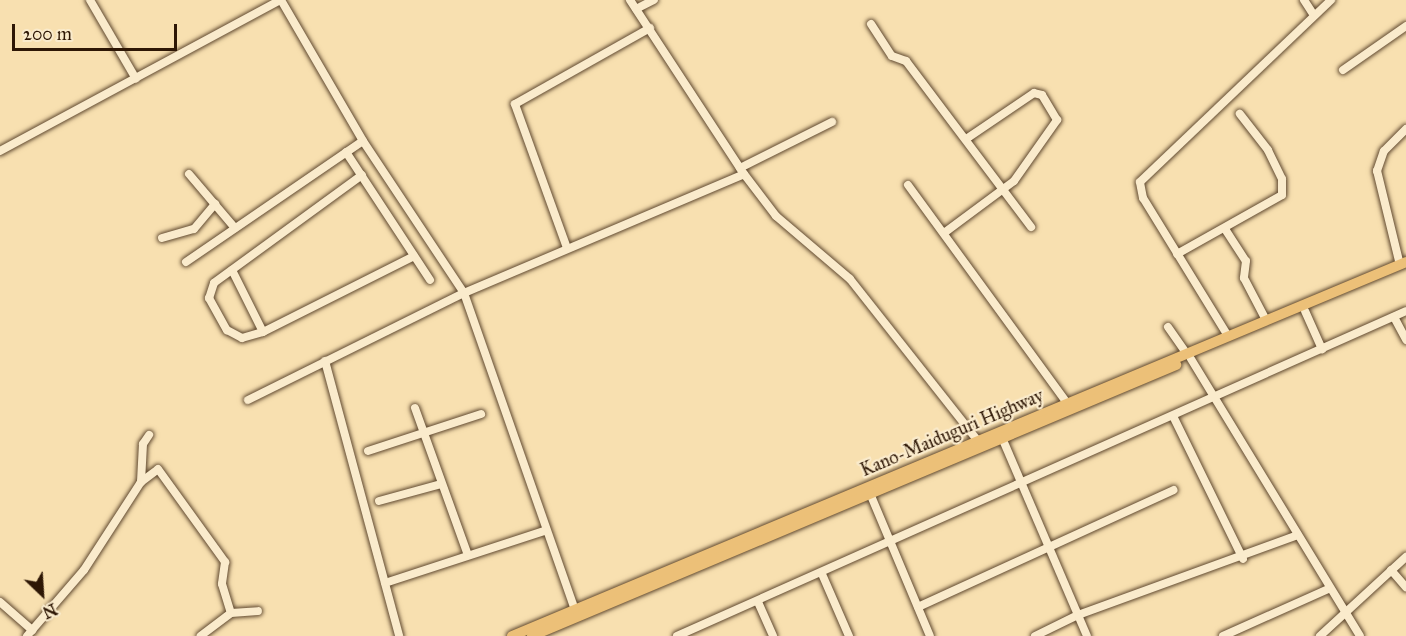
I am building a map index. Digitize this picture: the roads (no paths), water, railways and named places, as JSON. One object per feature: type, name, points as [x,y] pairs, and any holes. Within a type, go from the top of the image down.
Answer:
[{"type":"highway","name":"Kano-Maiduguri Highway","points":[[869,491],[977,440],[1069,407],[1189,356],[1305,311],[1404,265]]},
{"type":"highway","name":"Kano-Maiduguri Highway","points":[[1189,356],[1228,336],[1404,265]]},
{"type":"highway","name":"Kano-Maiduguri Highway","points":[[512,636],[576,613],[869,491],[1003,440],[1069,407]]},
{"type":"highway","name":"Kano-Maiduguri Highway","points":[[532,636],[576,613]]},
{"type":"street","points":[[90,0],[136,79]]},
{"type":"street","points":[[0,151],[281,0],[363,141],[464,293],[544,531],[576,613]]},
{"type":"street","points":[[630,0],[742,171],[776,216],[850,279],[977,440]]},
{"type":"street","points":[[636,9],[654,0]]},
{"type":"street","points":[[1304,0],[1313,14]]},
{"type":"street","points":[[1228,336],[1143,198],[1140,182],[1313,14],[1331,0]]},
{"type":"street","points":[[871,24],[966,139],[1031,227]]},
{"type":"street","points":[[1343,70],[1406,26]]},
{"type":"street","points":[[567,248],[515,104],[650,28]]},
{"type":"street","points":[[944,233],[1005,189],[1033,161],[1057,120],[1042,95],[1025,96],[966,139]]},
{"type":"street","points":[[1178,254],[1225,229],[1285,190],[1255,128],[1240,114]]},
{"type":"street","points":[[248,400],[464,293],[742,171],[832,122]]},
{"type":"street","points":[[1404,265],[1377,171],[1384,151],[1406,129]]},
{"type":"street","points":[[186,262],[363,141]]},
{"type":"street","points":[[346,152],[430,280]]},
{"type":"street","points":[[189,174],[235,228]]},
{"type":"street","points":[[362,175],[232,270],[209,291],[213,308],[234,336],[263,332],[414,256]]},
{"type":"street","points":[[909,185],[1069,407]]},
{"type":"street","points":[[162,238],[194,229],[215,204]]},
{"type":"street","points":[[1225,229],[1246,261],[1244,279],[1266,321]]},
{"type":"street","points":[[232,270],[263,332]]},
{"type":"street","points":[[1305,311],[1322,349]]},
{"type":"street","points":[[677,636],[1022,486],[1214,395],[1406,311]]},
{"type":"street","points":[[1394,317],[1406,340]]},
{"type":"street","points":[[1168,327],[1214,395],[1343,614],[1360,636]]},
{"type":"street","points":[[325,362],[399,636]]},
{"type":"street","points":[[415,408],[468,555]]},
{"type":"street","points":[[368,451],[481,414]]},
{"type":"street","points":[[1173,416],[1243,559]]},
{"type":"street","points":[[141,482],[143,444],[149,435]]},
{"type":"street","points":[[1003,440],[1087,636]]},
{"type":"street","points":[[0,602],[29,633],[84,570],[141,482],[154,470],[162,470],[225,562],[222,585],[231,613]]},
{"type":"street","points":[[379,501],[441,484]]},
{"type":"street","points":[[918,607],[1174,490]]},
{"type":"street","points":[[869,491],[930,636]]},
{"type":"street","points":[[385,583],[544,531]]},
{"type":"street","points":[[1035,636],[1078,615],[1243,559],[1298,535]]},
{"type":"street","points":[[1320,636],[1406,557]]},
{"type":"street","points":[[1391,570],[1406,587]]},
{"type":"street","points":[[822,574],[849,636]]},
{"type":"street","points":[[1223,636],[1328,589]]},
{"type":"street","points":[[758,602],[773,636]]},
{"type":"street","points":[[201,636],[231,613],[258,611]]}]
